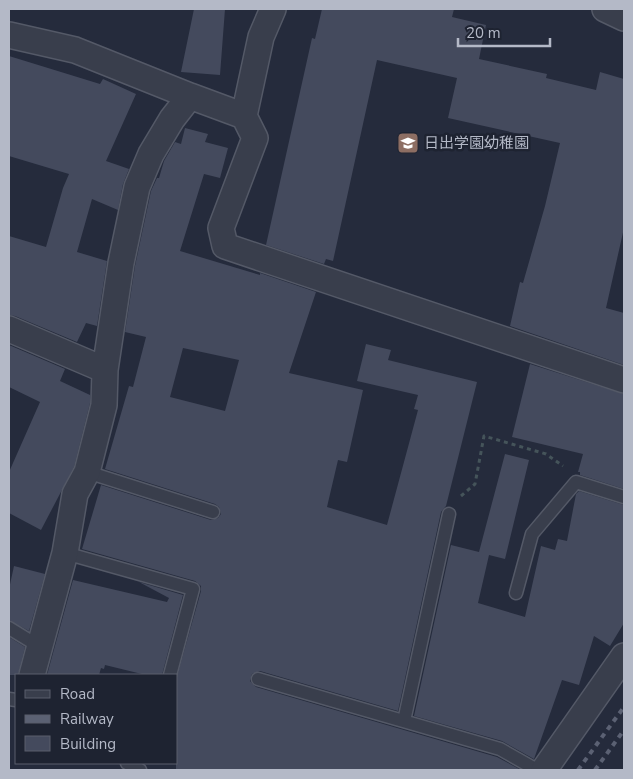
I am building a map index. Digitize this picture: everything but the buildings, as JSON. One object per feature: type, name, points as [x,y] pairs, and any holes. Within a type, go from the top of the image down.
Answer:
[{"type":"street","points":[[273,9],[261,37],[244,116],[255,138],[221,228],[225,246],[624,380]]},
{"type":"street","points":[[605,9],[624,18]]},
{"type":"street","points":[[9,35],[75,50],[244,116]]},
{"type":"street","points":[[32,674],[65,552],[75,494],[87,472],[104,405],[104,370],[121,263],[137,187],[151,154],[172,119],[190,96]]},
{"type":"street","points":[[9,329],[104,370]]},
{"type":"street","points":[[544,770],[624,656]]},
{"type":"lane","points":[[87,472],[213,512]]},
{"type":"lane","points":[[516,593],[532,534],[576,482],[624,497]]},
{"type":"lane","points":[[404,721],[449,514]]},
{"type":"lane","points":[[65,552],[193,589],[170,674]]},
{"type":"lane","points":[[9,628],[40,647]]},
{"type":"lane","points":[[258,679],[500,749],[537,770]]},
{"type":"lane","points":[[129,764],[140,770]]},
{"type":"path","points":[[449,514],[454,502],[475,484],[484,436],[546,454],[565,467],[576,482]]},
{"type":"railway","points":[[578,770],[624,707]]},
{"type":"railway","points":[[595,770],[624,730]]},
{"type":"place","name":"日出学園幼稚園","points":[[408,143]]}]
